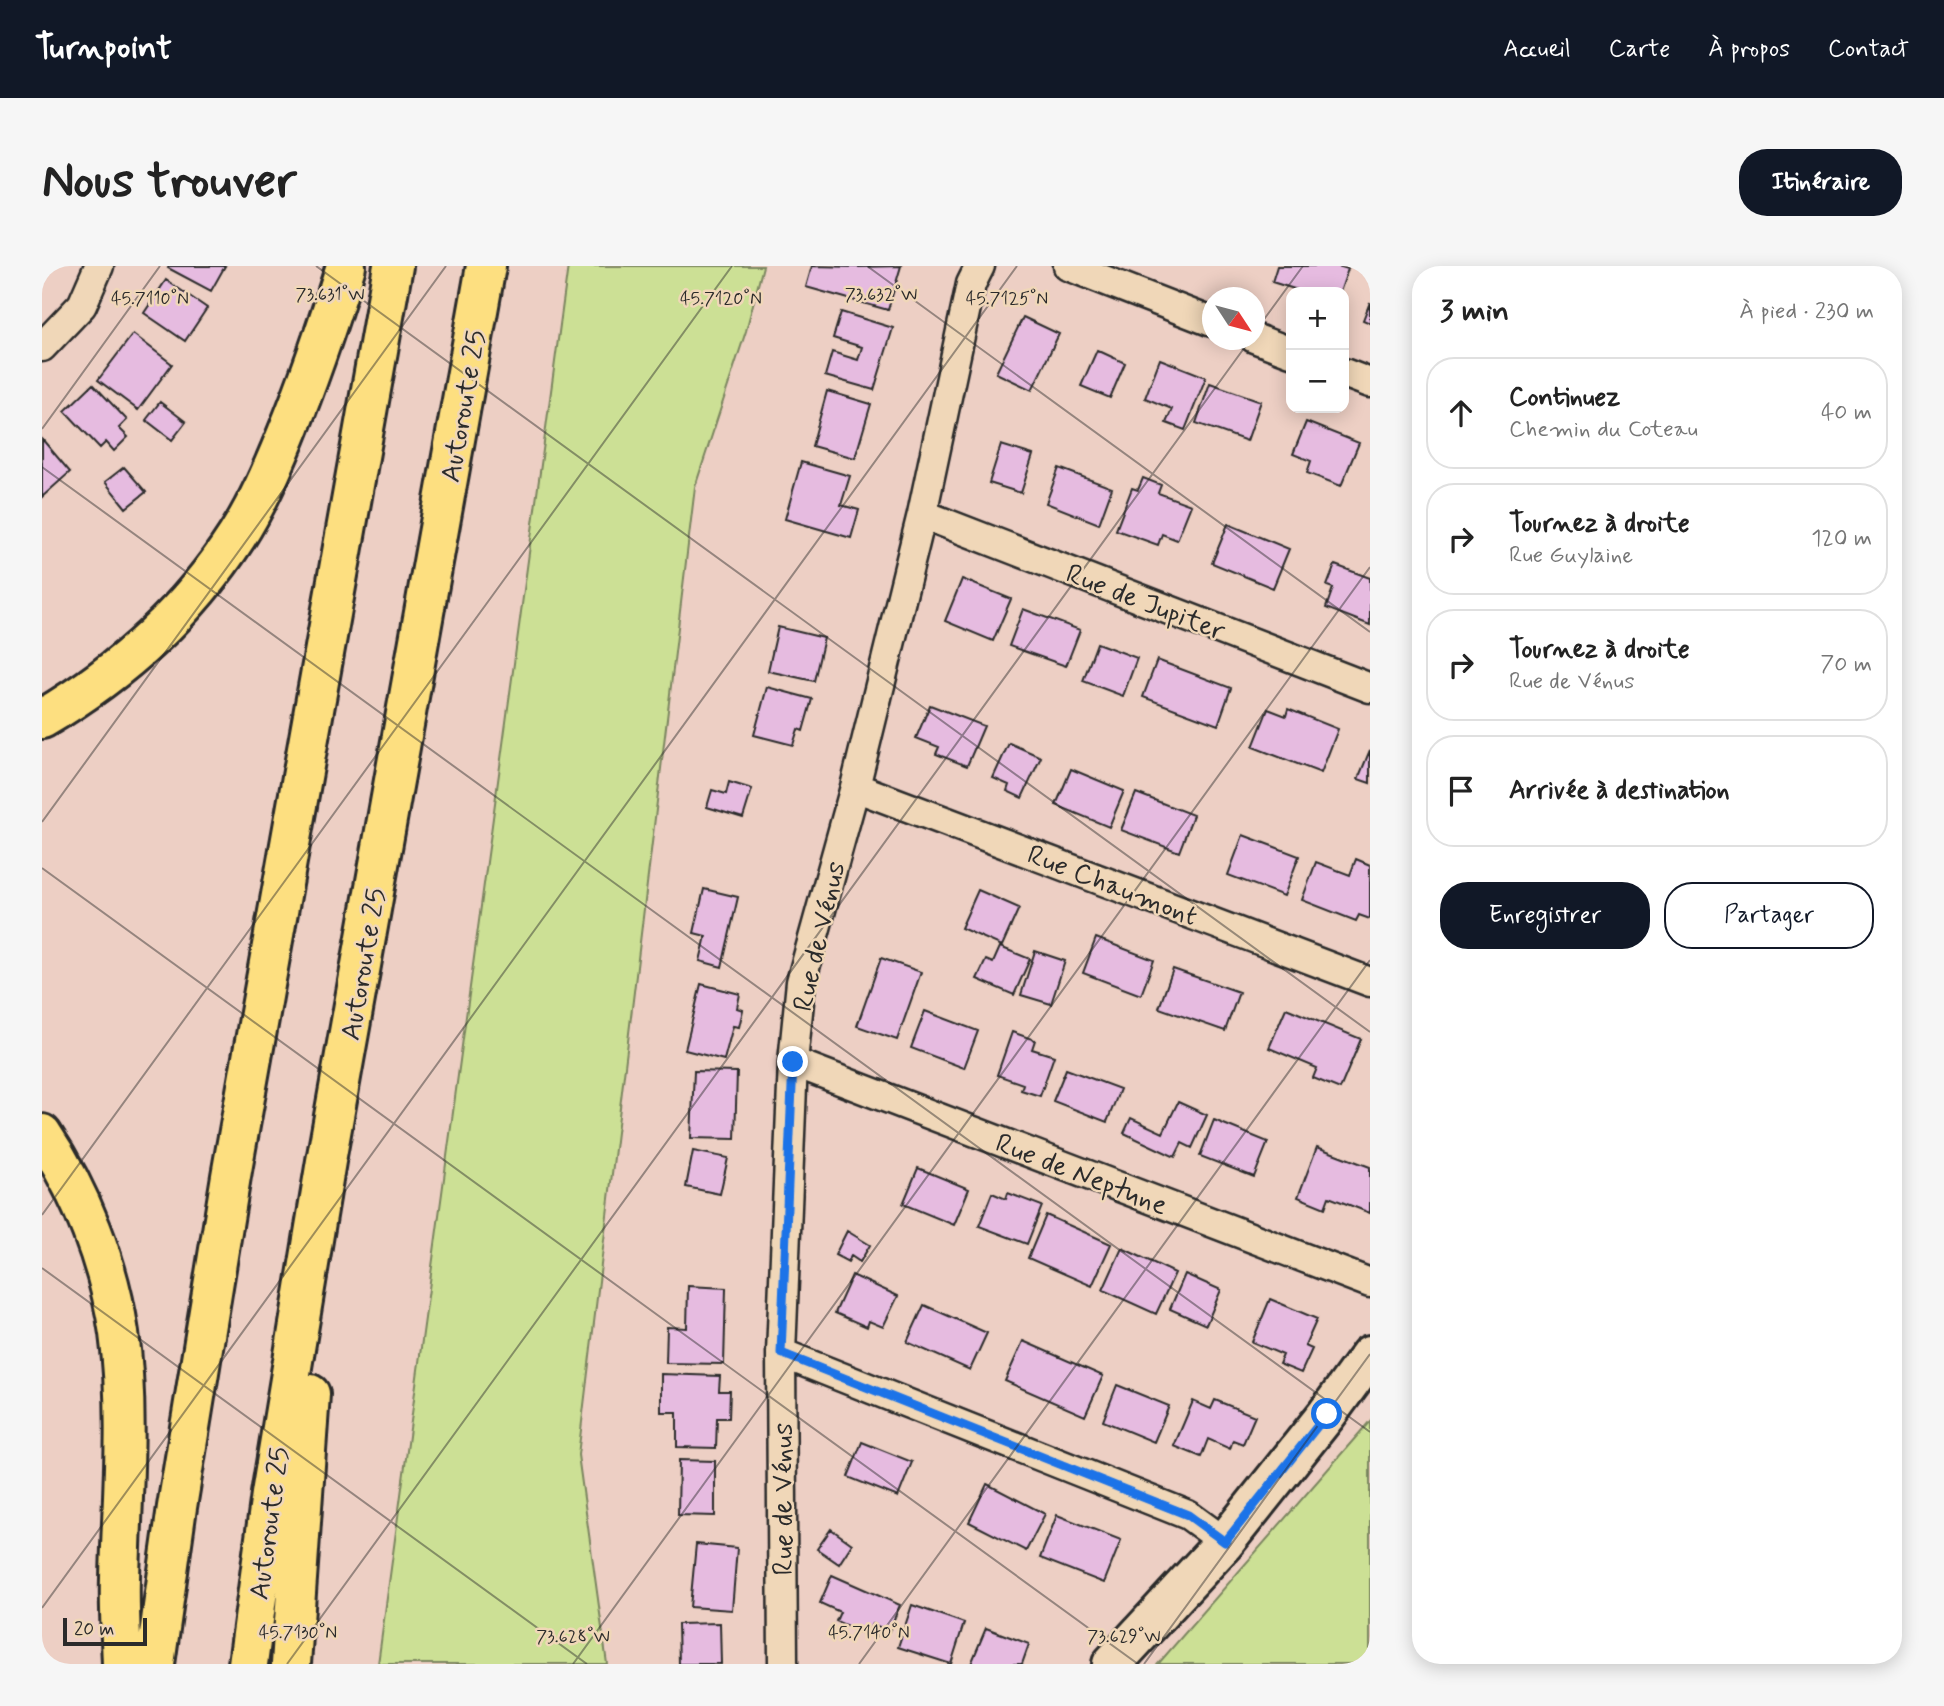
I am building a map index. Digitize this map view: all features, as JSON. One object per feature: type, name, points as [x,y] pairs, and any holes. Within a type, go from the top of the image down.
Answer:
[{"type":"highway","points":[[42,719],[102,680],[153,637],[200,587],[238,535],[263,488],[295,413],[346,266]]},
{"type":"highway","points":[[155,1664],[177,1507],[226,1202],[393,266]]},
{"type":"highway","name":"Autoroute 25","points":[[248,1664],[271,1494],[326,1161],[486,266]]},
{"type":"highway","points":[[42,1134],[74,1193],[93,1236],[112,1297],[119,1332],[124,1410],[120,1581],[122,1664]]},
{"type":"highway","points":[[291,1664],[326,1161]]},
{"type":"street","points":[[42,347],[82,305],[99,266]]},
{"type":"street","name":"Rue de Vénus","points":[[783,1664],[781,1353],[793,1062],[802,982],[855,787],[922,514],[971,284],[979,266]]},
{"type":"street","points":[[1068,266],[1202,318]]},
{"type":"street","points":[[1265,342],[1286,350]]},
{"type":"street","points":[[1349,375],[1370,383]]},
{"type":"street","name":"Rue de Jupiter","points":[[922,514],[1370,688]]},
{"type":"street","name":"Rue Chaumont","points":[[855,787],[1370,982]]},
{"type":"street","name":"Rue de Neptune","points":[[793,1062],[1370,1283]]},
{"type":"street","points":[[781,1353],[1188,1515],[1225,1542]]},
{"type":"street","points":[[1112,1664],[1225,1542],[1327,1414],[1370,1355]]},
{"type":"green space","points":[[568,266],[763,266],[746,331],[695,487],[578,1455],[607,1664],[378,1664]]},
{"type":"green space","points":[[1370,1421],[1370,1664],[1158,1664]]},
{"type":"building","points":[[225,266],[211,291],[168,268]]},
{"type":"building","points":[[812,266],[901,266],[888,310],[806,287]]},
{"type":"building","points":[[1277,266],[1338,266],[1348,269],[1342,287],[1288,287],[1272,282]]},
{"type":"building","points":[[166,280],[207,308],[185,341],[144,313]]},
{"type":"building","points":[[1370,302],[1370,323],[1363,320]]},
{"type":"building","points":[[841,312],[893,328],[874,390],[825,376],[832,352],[858,360],[862,347],[833,338]]},
{"type":"building","points":[[1023,317],[1059,334],[1032,390],[996,373]]},
{"type":"building","points":[[133,334],[172,364],[138,410],[98,380]]},
{"type":"building","points":[[1097,350],[1125,363],[1110,398],[1081,386]]},
{"type":"building","points":[[1160,359],[1206,377],[1185,430],[1166,423],[1172,409],[1145,398]]},
{"type":"building","points":[[1210,383],[1261,401],[1247,441],[1196,423]]},
{"type":"building","points":[[93,384],[127,420],[119,428],[128,437],[114,451],[106,442],[100,448],[65,411]]},
{"type":"building","points":[[827,391],[871,404],[855,458],[812,446]]},
{"type":"building","points":[[160,402],[186,422],[172,440],[146,420]]},
{"type":"building","points":[[1306,422],[1359,443],[1341,486],[1307,473],[1311,461],[1293,454]]},
{"type":"building","points":[[42,439],[70,472],[42,497]]},
{"type":"building","points":[[1001,445],[1033,455],[1021,493],[989,483]]},
{"type":"building","points":[[801,462],[850,476],[841,505],[859,510],[851,538],[785,519]]},
{"type":"building","points":[[124,467],[146,492],[126,508],[105,482]]},
{"type":"building","points":[[1059,468],[1112,488],[1099,524],[1046,503]]},
{"type":"building","points":[[1143,478],[1161,485],[1158,493],[1191,505],[1177,540],[1162,534],[1158,545],[1116,530],[1132,488],[1138,490]]},
{"type":"building","points":[[1228,524],[1289,549],[1273,588],[1212,563]]},
{"type":"building","points":[[1335,565],[1370,578],[1370,625],[1326,608],[1333,588],[1327,586]]},
{"type":"building","points":[[962,579],[1011,599],[993,641],[945,621]]},
{"type":"building","points":[[1023,609],[1080,630],[1066,666],[1009,646]]},
{"type":"building","points":[[778,627],[824,638],[814,681],[768,671]]},
{"type":"building","points":[[1097,643],[1137,658],[1123,696],[1083,681]]},
{"type":"building","points":[[1157,660],[1231,688],[1218,725],[1143,697]]},
{"type":"building","points":[[767,687],[812,699],[803,731],[798,729],[793,745],[754,735]]},
{"type":"building","points":[[930,705],[984,726],[967,766],[936,754],[939,747],[916,738]]},
{"type":"building","points":[[1268,709],[1286,716],[1288,709],[1338,729],[1321,773],[1253,747]]},
{"type":"building","points":[[1009,743],[1041,757],[1022,798],[1007,791],[1009,785],[993,778]]},
{"type":"building","points":[[1370,750],[1370,783],[1358,779]]},
{"type":"building","points":[[1071,769],[1124,791],[1109,827],[1056,805]]},
{"type":"building","points":[[729,782],[752,789],[743,818],[707,807],[712,790],[726,794]]},
{"type":"building","points":[[1136,793],[1193,815],[1179,852],[1121,830]]},
{"type":"building","points":[[1243,835],[1299,856],[1284,896],[1228,875]]},
{"type":"building","points":[[1356,859],[1370,865],[1370,919],[1359,915],[1356,921],[1302,900],[1316,862],[1350,875]]},
{"type":"building","points":[[704,889],[738,897],[722,967],[700,961],[706,936],[694,933]]},
{"type":"building","points":[[978,890],[1019,908],[1002,946],[961,928]]},
{"type":"building","points":[[1096,938],[1154,960],[1141,995],[1083,973]]},
{"type":"building","points":[[1000,947],[1030,959],[1014,995],[977,979],[986,960],[993,963]]},
{"type":"building","points":[[1035,951],[1065,961],[1051,1004],[1021,995]]},
{"type":"building","points":[[881,958],[921,972],[897,1040],[857,1026]]},
{"type":"building","points":[[1173,969],[1239,992],[1225,1031],[1159,1008]]},
{"type":"building","points":[[701,984],[740,994],[737,1008],[743,1010],[739,1027],[733,1026],[724,1060],[685,1050]]},
{"type":"building","points":[[1286,1008],[1361,1039],[1340,1089],[1313,1078],[1317,1068],[1269,1048]]},
{"type":"building","points":[[925,1011],[978,1031],[964,1068],[911,1048]]},
{"type":"building","points":[[1012,1032],[1035,1040],[1032,1049],[1054,1056],[1040,1096],[1021,1090],[1023,1084],[997,1075]]},
{"type":"building","points":[[1066,1069],[1120,1089],[1107,1122],[1053,1101]]},
{"type":"building","points":[[694,1071],[737,1072],[735,1139],[691,1138]]},
{"type":"building","points":[[1178,1102],[1207,1115],[1192,1148],[1182,1143],[1175,1157],[1124,1133],[1131,1118],[1163,1133]]},
{"type":"building","points":[[1214,1120],[1268,1142],[1254,1177],[1200,1156]]},
{"type":"building","points":[[1317,1147],[1370,1167],[1370,1213],[1329,1197],[1325,1208],[1298,1197]]},
{"type":"building","points":[[693,1151],[728,1158],[720,1194],[686,1187]]},
{"type":"building","points":[[918,1168],[969,1189],[954,1225],[903,1204]]},
{"type":"building","points":[[992,1193],[1006,1199],[1008,1193],[1042,1206],[1027,1244],[979,1226]]},
{"type":"building","points":[[1046,1215],[1111,1244],[1092,1286],[1028,1258]]},
{"type":"building","points":[[847,1231],[870,1245],[860,1262],[851,1256],[848,1262],[835,1255]]},
{"type":"building","points":[[1122,1248],[1175,1273],[1156,1314],[1103,1290]]},
{"type":"building","points":[[1185,1274],[1221,1290],[1206,1325],[1170,1309]]},
{"type":"building","points":[[852,1275],[898,1296],[883,1327],[869,1321],[867,1327],[835,1313]]},
{"type":"building","points":[[688,1286],[726,1288],[724,1364],[666,1363],[667,1327],[687,1328]]},
{"type":"building","points":[[1270,1299],[1317,1319],[1305,1346],[1312,1349],[1301,1373],[1279,1364],[1283,1355],[1252,1342]]},
{"type":"building","points":[[924,1305],[987,1333],[970,1370],[907,1342]]},
{"type":"building","points":[[1023,1341],[1103,1376],[1085,1416],[1005,1381]]},
{"type":"building","points":[[661,1374],[720,1376],[719,1391],[730,1391],[729,1418],[717,1418],[716,1448],[677,1447],[677,1412],[661,1412]]},
{"type":"building","points":[[1117,1385],[1169,1406],[1154,1442],[1103,1421]]},
{"type":"building","points":[[1215,1400],[1255,1416],[1243,1444],[1233,1440],[1230,1449],[1208,1439],[1201,1457],[1174,1446],[1193,1401],[1211,1409]]},
{"type":"building","points":[[862,1442],[912,1462],[898,1497],[848,1477]]},
{"type":"building","points":[[679,1460],[715,1461],[715,1516],[678,1515]]},
{"type":"building","points":[[987,1484],[1045,1514],[1026,1551],[969,1522]]},
{"type":"building","points":[[1057,1515],[1121,1540],[1104,1583],[1040,1558]]},
{"type":"building","points":[[831,1529],[852,1544],[839,1564],[817,1549]]},
{"type":"building","points":[[696,1544],[737,1548],[732,1610],[690,1607]]},
{"type":"building","points":[[832,1575],[900,1605],[889,1631],[872,1624],[867,1635],[836,1621],[840,1612],[820,1603]]},
{"type":"building","points":[[912,1605],[964,1623],[951,1664],[898,1647]]},
{"type":"building","points":[[720,1623],[721,1664],[679,1664],[678,1624]]},
{"type":"building","points":[[986,1628],[1029,1644],[1022,1664],[971,1664]]},
{"type":"route","points":[[793,1062],[781,1353],[1188,1515],[1225,1542],[1327,1414]]}]
